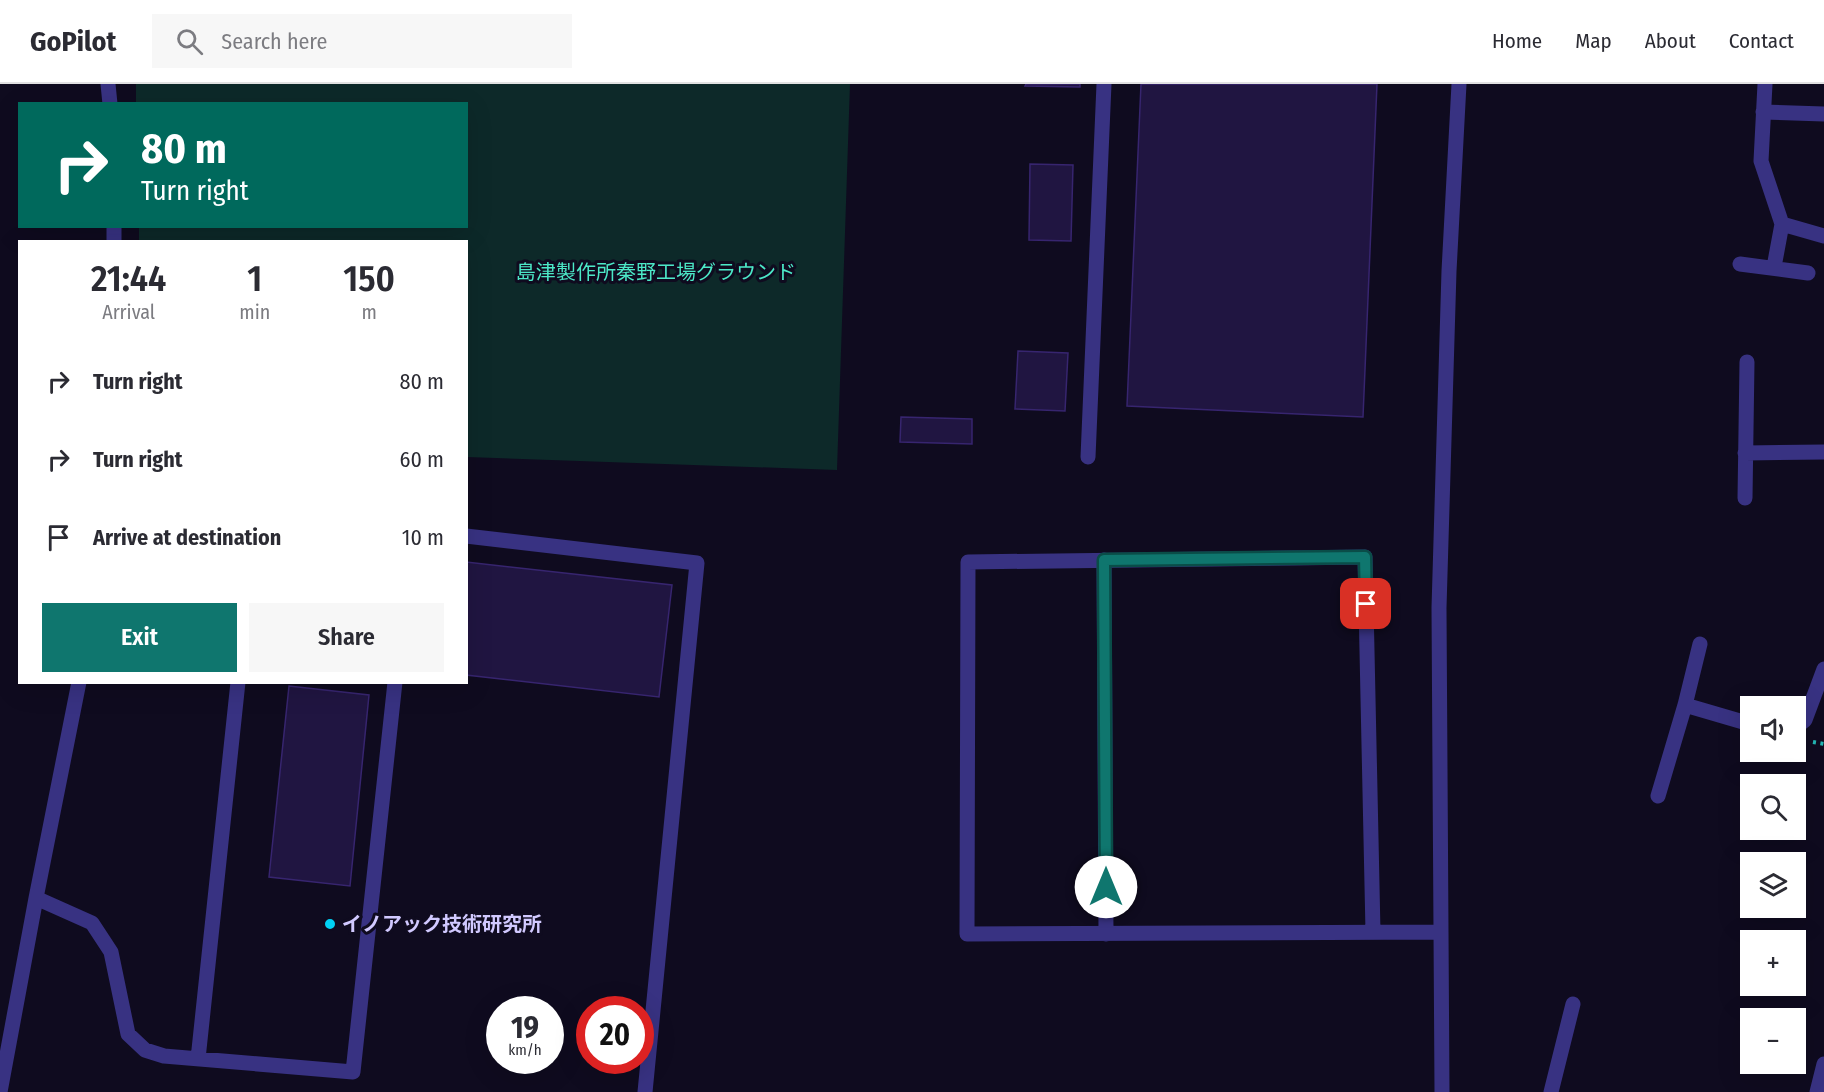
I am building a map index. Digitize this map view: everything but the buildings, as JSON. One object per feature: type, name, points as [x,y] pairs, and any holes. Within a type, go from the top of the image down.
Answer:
[{"type":"street","points":[[108,84],[110,102]]},
{"type":"street","points":[[1088,457],[1104,84]]},
{"type":"street","points":[[1442,1092],[1439,608],[1449,283],[1459,84]]},
{"type":"street","points":[[1765,84],[1761,161],[1782,224],[1774,267]]},
{"type":"street","points":[[1763,112],[1824,114]]},
{"type":"street","points":[[1782,224],[1824,236]]},
{"type":"street","points":[[1740,264],[1808,273]]},
{"type":"street","points":[[1745,498],[1747,362]]},
{"type":"street","points":[[1745,453],[1824,452]]},
{"type":"street","points":[[468,536],[697,563],[645,1092]]},
{"type":"street","points":[[1373,932],[1365,557],[968,562],[967,934],[1442,932]]},
{"type":"street","points":[[1104,560],[1106,934]]},
{"type":"street","points":[[1658,796],[1700,644]]},
{"type":"street","points":[[1806,717],[1824,669]]},
{"type":"street","points":[[0,1092],[78,684]]},
{"type":"street","points":[[198,1059],[238,684]]},
{"type":"street","points":[[36,898],[92,923],[111,952],[128,1034],[145,1050],[164,1056],[352,1072],[395,684]]},
{"type":"street","points":[[1685,705],[1740,721]]},
{"type":"street","points":[[1551,1092],[1574,1004]]},
{"type":"street","points":[[1817,1092],[1824,1064]]},
{"type":"green space","name":"島津製作所秦野工場グラウンド","points":[[136,84],[850,84],[837,470],[468,457],[468,240],[139,240],[139,228],[468,228],[468,102],[136,102]]},
{"type":"place","name":"イノアック技術研究所","points":[[330,924]]},
{"type":"route","points":[[1106,887],[1104,560],[1365,557],[1366,604]]}]
